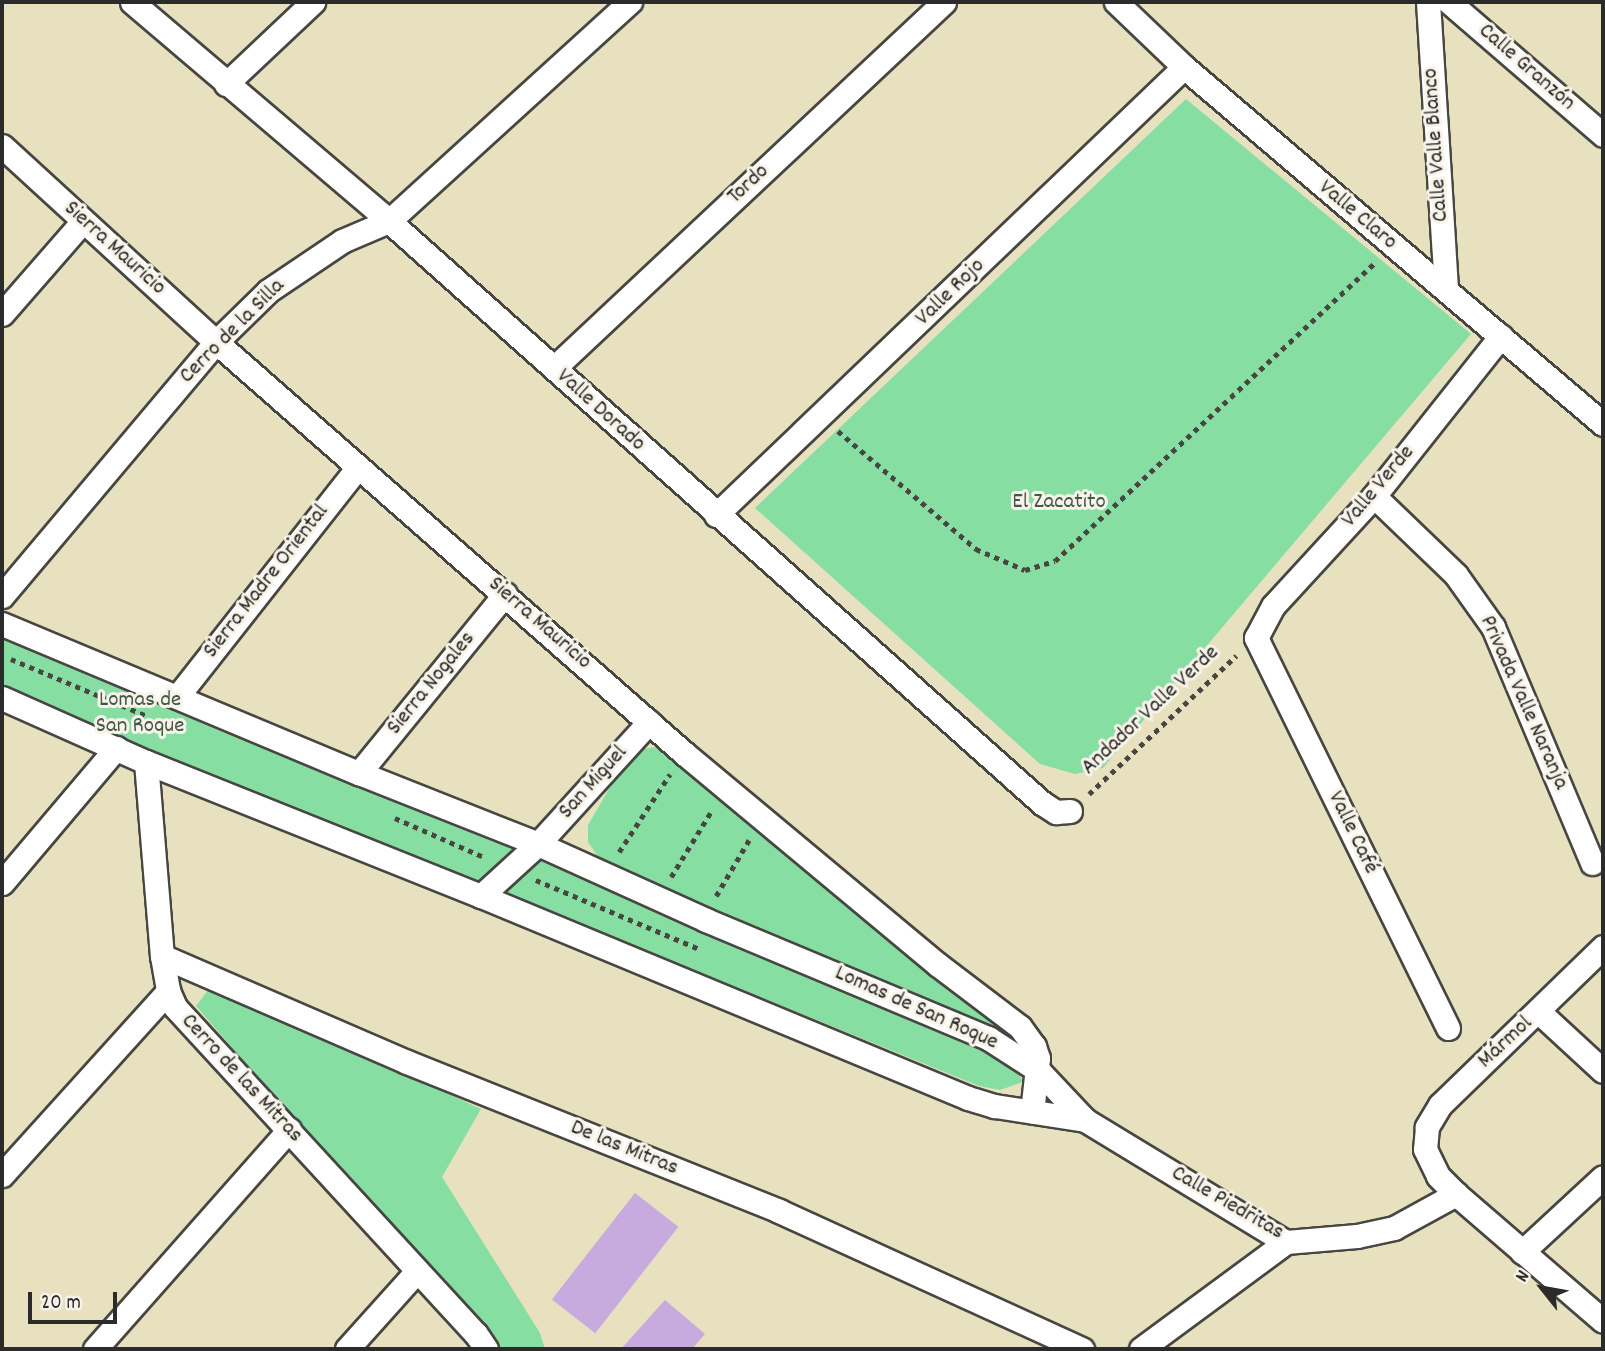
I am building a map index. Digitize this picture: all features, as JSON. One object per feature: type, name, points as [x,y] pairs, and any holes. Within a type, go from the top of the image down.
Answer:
[{"type":"street","name":"Valle Dorado","points":[[132,2],[389,221],[716,516],[1042,803],[1056,812],[1070,811]]},
{"type":"street","points":[[226,84],[313,2]]},
{"type":"street","name":"Cerro de la Silla","points":[[2,596],[216,342],[268,291],[342,241],[389,221],[630,2]]},
{"type":"street","name":"Tordo","points":[[554,368],[944,2]]},
{"type":"street","name":"Valle Claro","points":[[1116,2],[1184,67],[1603,424]]},
{"type":"street","name":"Calle Valle Blanco","points":[[1428,2],[1446,288]]},
{"type":"street","name":"Calle Granzón","points":[[1449,2],[1603,135]]},
{"type":"street","name":"Valle Rojo","points":[[716,516],[1184,67]]},
{"type":"street","name":"Sierra Mauricio","points":[[2,146],[216,342],[649,722],[937,964],[1009,1017],[1034,1045],[1039,1071],[1032,1112]]},
{"type":"street","points":[[2,314],[83,221]]},
{"type":"street","name":"Valle Verde","points":[[1256,638],[1273,606],[1374,496],[1501,336]]},
{"type":"street","name":"Sierra Madre Oriental","points":[[177,697],[358,467]]},
{"type":"street","name":"Privada Valle Naranja","points":[[1374,496],[1456,575],[1483,610],[1493,627],[1592,863]]},
{"type":"street","name":"Sierra Nogales","points":[[359,773],[505,594]]},
{"type":"street","name":"Lomas de San Roque","points":[[2,624],[359,773],[538,844],[706,920],[988,1038],[1039,1071],[1085,1120]]},
{"type":"street","name":"Valle Café","points":[[1256,638],[1448,1028]]},
{"type":"street","points":[[2,698],[146,762],[481,896],[968,1098],[1085,1120]]},
{"type":"street","name":"San Miguel","points":[[481,896],[538,844],[649,722]]},
{"type":"street","points":[[2,883],[116,748]]},
{"type":"street","name":"Cerro de las Mitras","points":[[146,762],[162,956],[168,991],[182,1018],[289,1130],[481,1341]]},
{"type":"street","name":"Mármol","points":[[1456,1194],[1438,1176],[1425,1149],[1427,1127],[1440,1105],[1539,1013],[1603,947]]},
{"type":"street","name":"De las Mitras","points":[[162,956],[407,1062],[779,1211],[1082,1349]]},
{"type":"street","points":[[2,1175],[168,991]]},
{"type":"street","points":[[1539,1013],[1603,1071]]},
{"type":"street","name":"Calle Piedritas","points":[[1085,1120],[1286,1242],[1357,1236],[1394,1228],[1456,1194]]},
{"type":"street","points":[[95,1349],[289,1130]]},
{"type":"street","points":[[1522,1252],[1603,1177]]},
{"type":"street","points":[[1456,1194],[1603,1321]]},
{"type":"street","points":[[1141,1349],[1286,1242]]},
{"type":"street","points":[[347,1349],[417,1271]]},
{"type":"path","points":[[822,417],[976,550],[1025,569],[1055,561],[1393,247]]},
{"type":"path","name":"Andador Valle Verde","points":[[1070,811],[1256,638]]},
{"type":"path","points":[[615,859],[673,770]]},
{"type":"path","points":[[668,882],[714,806]]},
{"type":"path","points":[[712,902],[750,838]]},
{"type":"green space","name":"El Zacatito","points":[[1186,99],[1471,334],[1103,768],[1075,774],[1040,764],[755,508]]},
{"type":"green space","name":"Lomas de San Roque","points":[[2,623],[1007,1052],[1023,1082],[1000,1090],[979,1086],[132,742],[2,684]]},
{"type":"green space","points":[[656,747],[680,759],[757,827],[1024,1048],[607,870],[588,842],[588,825],[624,763],[642,749]]},
{"type":"green space","points":[[212,985],[481,1109],[442,1177],[540,1333],[545,1349],[482,1349],[487,1342],[196,1006]]},
{"type":"building","points":[[635,1193],[678,1227],[595,1333],[552,1299]]},
{"type":"building","points":[[665,1300],[705,1334],[692,1349],[621,1349]]}]
